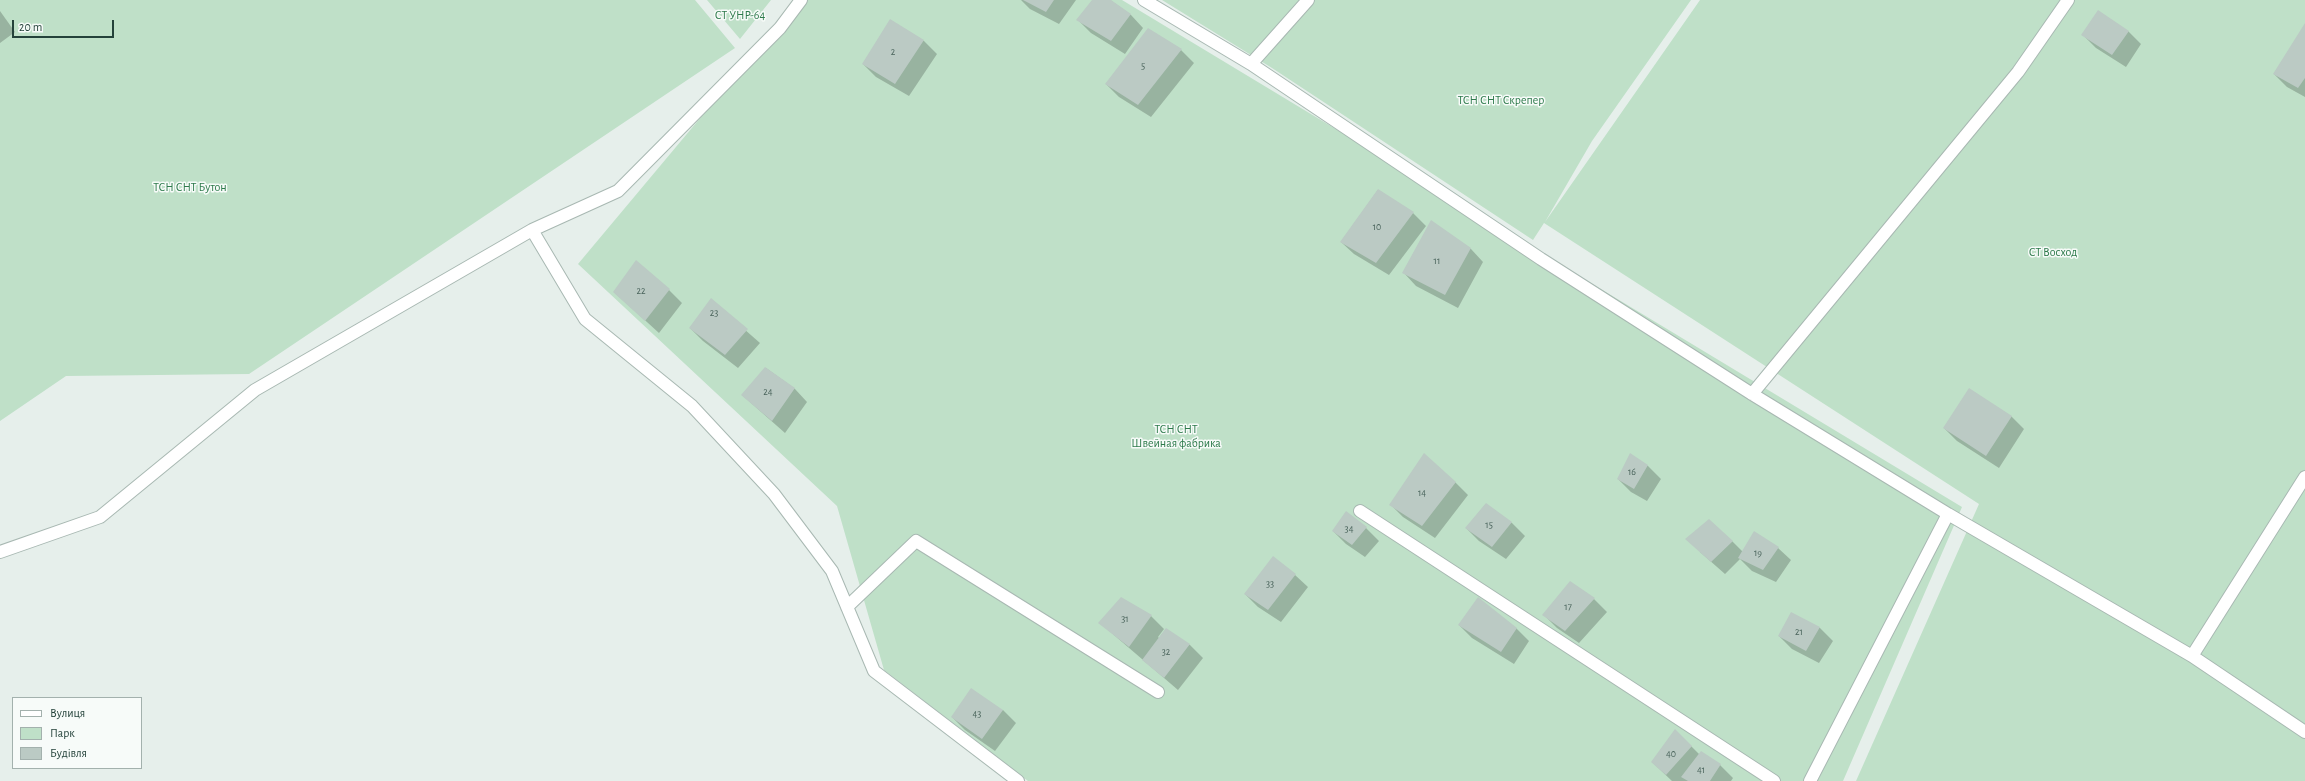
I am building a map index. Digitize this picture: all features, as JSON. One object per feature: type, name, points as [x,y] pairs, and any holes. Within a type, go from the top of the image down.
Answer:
[{"type":"street","points":[[0,552],[100,517],[255,390],[532,230],[618,191],[780,28],[801,0]]},
{"type":"street","points":[[1144,0],[1251,64],[1541,259],[1752,394],[1948,514],[2192,656],[2305,732]]},
{"type":"street","points":[[1251,64],[1308,0]]},
{"type":"street","points":[[1752,394],[2018,72],[2068,0]]},
{"type":"street","points":[[532,230],[585,319],[692,406],[774,494],[832,571],[874,672],[1018,781]]},
{"type":"street","points":[[2192,656],[2305,477]]},
{"type":"street","points":[[1360,511],[1774,781]]},
{"type":"street","points":[[1810,781],[1948,514]]},
{"type":"street","points":[[847,607],[916,541],[1158,692]]},
{"type":"green space","name":"ТСН СНТ Бутон","points":[[0,0],[695,0],[735,48],[249,374],[66,376],[0,421]]},
{"type":"green space","name":"СТ УНР-64","points":[[707,0],[771,0],[740,39]]},
{"type":"green space","name":"ТСН СНТ Швейная фабрика","points":[[799,0],[1122,0],[1962,507],[1843,781],[1028,781],[884,670],[837,506],[578,264]]},
{"type":"green space","name":"СТ Восход","points":[[1162,0],[1691,0],[1592,141],[1545,222],[1700,0],[2305,0],[2305,781],[1856,781],[1979,504],[1544,223],[1533,240],[1272,68]]},
{"type":"building","points":[[1023,0],[1054,0],[1046,12]]},
{"type":"building","points":[[1092,0],[1111,0],[1131,14],[1111,41],[1076,20]]},
{"type":"building","points":[[2098,10],[2129,31],[2112,55],[2081,35]]},
{"type":"building","points":[[890,19],[924,40],[895,84],[862,64]]},
{"type":"building","points":[[2305,23],[2305,78],[2298,88],[2273,74]]},
{"type":"building","points":[[1148,28],[1182,49],[1138,105],[1105,84]]},
{"type":"building","points":[[1378,189],[1414,212],[1376,263],[1340,242]]},
{"type":"building","points":[[1431,220],[1471,248],[1445,295],[1402,273]]},
{"type":"building","points":[[636,260],[670,289],[645,321],[613,292]]},
{"type":"building","points":[[711,298],[748,329],[725,355],[689,328]]},
{"type":"building","points":[[765,367],[795,388],[772,421],[741,395]]},
{"type":"building","points":[[1969,388],[2012,416],[1986,456],[1943,428]]},
{"type":"building","points":[[1424,453],[1456,482],[1422,526],[1389,505]]},
{"type":"building","points":[[1630,453],[1648,465],[1634,489],[1617,479]]},
{"type":"building","points":[[1486,503],[1512,522],[1492,547],[1465,528]]},
{"type":"building","points":[[1346,511],[1367,527],[1352,545],[1332,531]]},
{"type":"building","points":[[1709,519],[1733,541],[1711,562],[1685,539]]},
{"type":"building","points":[[1754,531],[1779,547],[1763,570],[1738,558]]},
{"type":"building","points":[[1273,556],[1296,574],[1268,610],[1244,594]]},
{"type":"building","points":[[1570,581],[1595,598],[1565,631],[1542,615]]},
{"type":"building","points":[[1121,597],[1152,615],[1129,647],[1098,623]]},
{"type":"building","points":[[1478,597],[1517,628],[1501,652],[1458,625]]},
{"type":"building","points":[[1791,612],[1820,627],[1806,651],[1778,636]]},
{"type":"building","points":[[1166,628],[1190,644],[1164,678],[1142,660]]},
{"type":"building","points":[[971,688],[1003,710],[982,739],[951,717]]},
{"type":"building","points":[[1675,729],[1692,746],[1666,775],[1651,762]]},
{"type":"building","points":[[1701,751],[1721,764],[1710,781],[1688,781],[1681,777]]},
{"type":"park label","name":"ТСН СНТ Скрепер","points":[[1501,100]]}]
